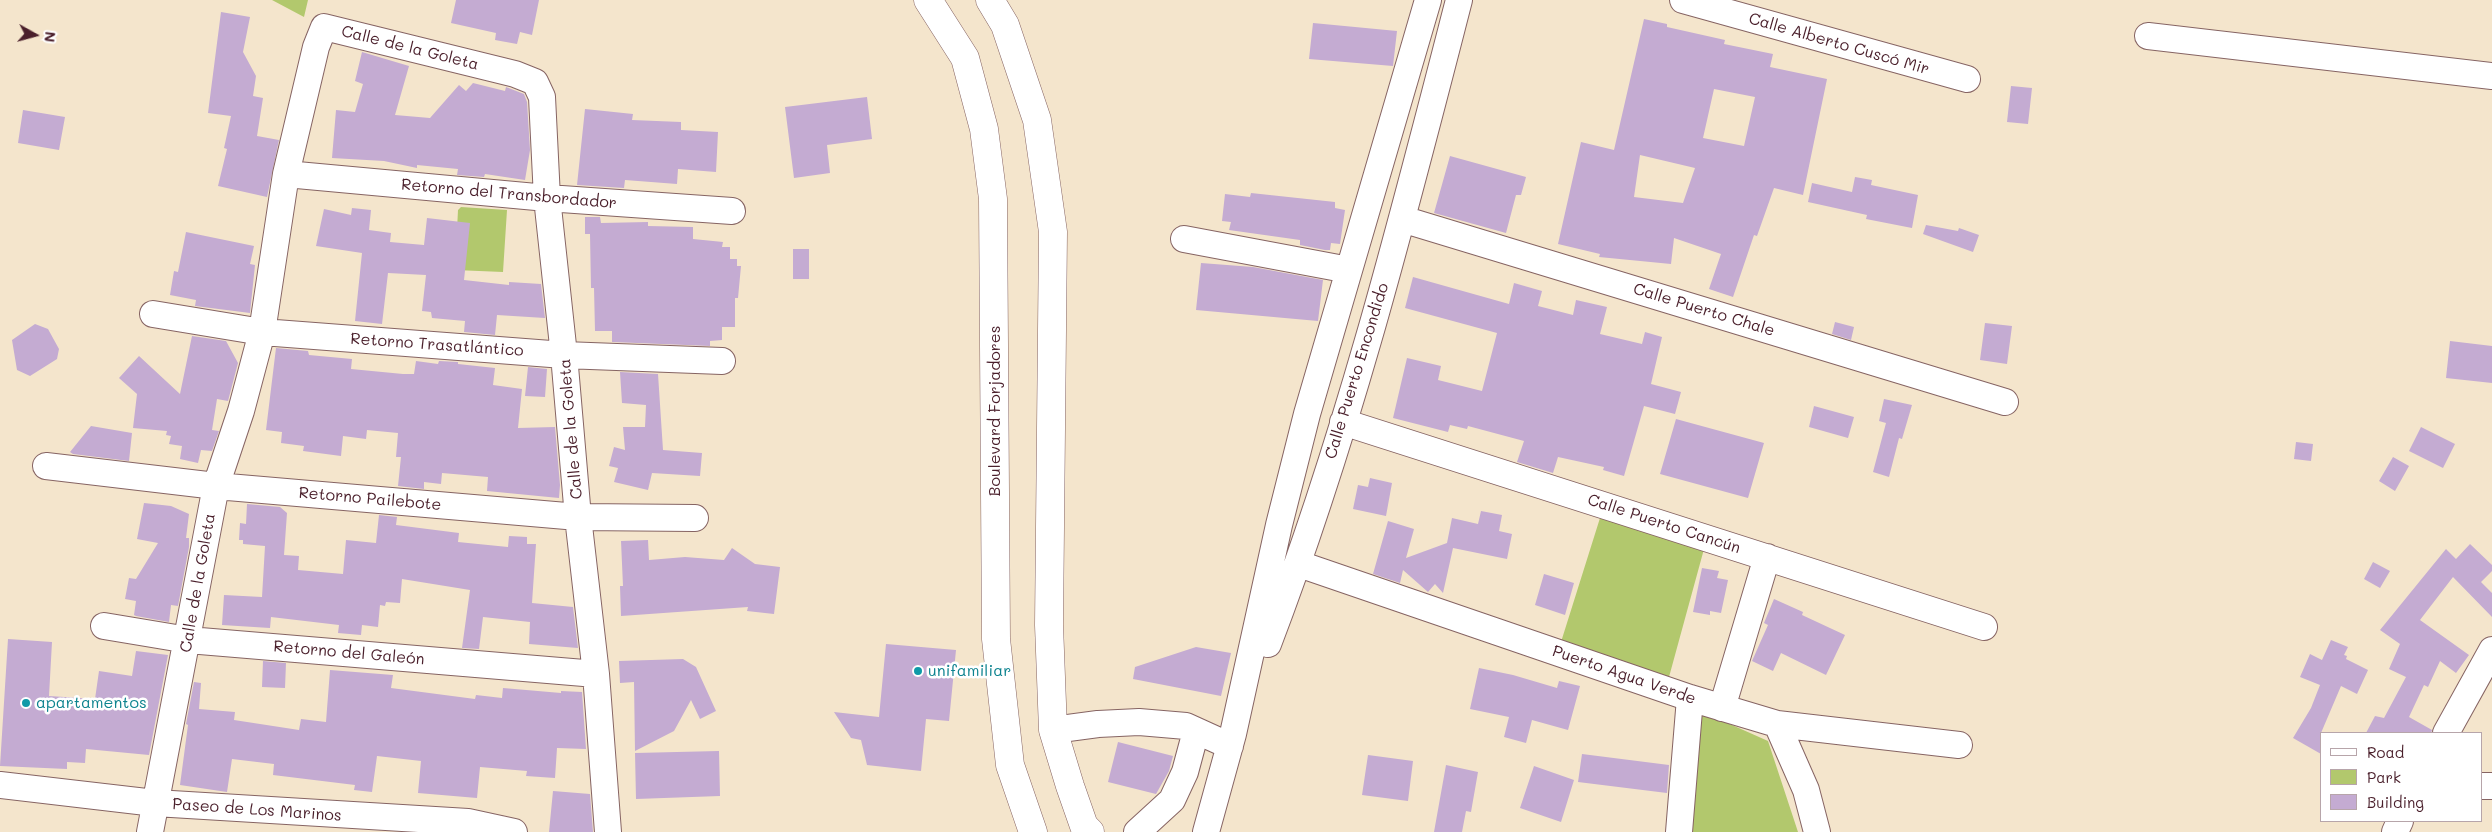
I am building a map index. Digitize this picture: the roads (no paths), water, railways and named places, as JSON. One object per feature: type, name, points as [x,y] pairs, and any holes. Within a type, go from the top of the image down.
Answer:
[{"type":"main road","name":"Boulevard Forjadores","points":[[928,0],[965,58],[984,129],[993,199],[996,639],[1010,765],[1033,832]]},
{"type":"main road","points":[[990,0],[1005,24],[1037,120],[1053,232],[1049,625],[1054,730],[1084,826],[1090,832]]},
{"type":"street","name":"Calle Puerto Encondido","points":[[1206,832],[1232,740],[1279,525],[1303,431],[1428,0]]},
{"type":"street","name":"Calle Puerto Encondido","points":[[1232,740],[1299,564],[1340,431],[1402,219],[1459,0]]},
{"type":"street","name":"Calle Alberto Cuscó Mir","points":[[1683,0],[1967,79]]},
{"type":"street","name":"Calle de la Goleta","points":[[150,832],[216,486],[241,412],[262,332],[286,174],[316,47],[324,27],[515,74],[536,82],[542,97],[547,198],[564,355],[578,517],[596,674],[608,832]]},
{"type":"street","points":[[2148,36],[2492,76]]},
{"type":"street","name":"Retorno del Transbordador","points":[[286,174],[547,198],[732,212]]},
{"type":"street","name":"Calle Puerto Chale","points":[[1402,219],[2005,402]]},
{"type":"street","points":[[1184,239],[1349,270]]},
{"type":"street","name":"Retorno Trasatlántico","points":[[153,314],[262,332],[564,355],[722,361]]},
{"type":"street","name":"Calle Puerto Cancún","points":[[1303,431],[1340,431],[1767,557],[1984,626]]},
{"type":"street","name":"Retorno Pailebote","points":[[46,466],[216,486],[578,517],[695,518]]},
{"type":"street","points":[[1722,708],[1767,557]]},
{"type":"street","name":"Puerto Agua Verde","points":[[1299,564],[1690,698],[1777,724],[1960,745]]},
{"type":"street","name":"Retorno del Galeón","points":[[104,626],[188,640],[596,674]]},
{"type":"street","points":[[2447,732],[2492,650]]},
{"type":"street","points":[[1679,832],[1690,698]]},
{"type":"street","points":[[1054,730],[1098,724],[1139,722],[1186,726],[1196,731],[1232,740]]},
{"type":"street","points":[[1777,724],[1806,790],[1817,832]]},
{"type":"street","points":[[1137,832],[1172,800],[1185,772],[1196,731]]},
{"type":"street","name":"Paseo de Los Marinos","points":[[0,785],[308,823],[468,822],[514,832]]},
{"type":"place","name":"unifamiliar","points":[[918,671]]},
{"type":"place","name":"apartamentos","points":[[26,703]]}]
